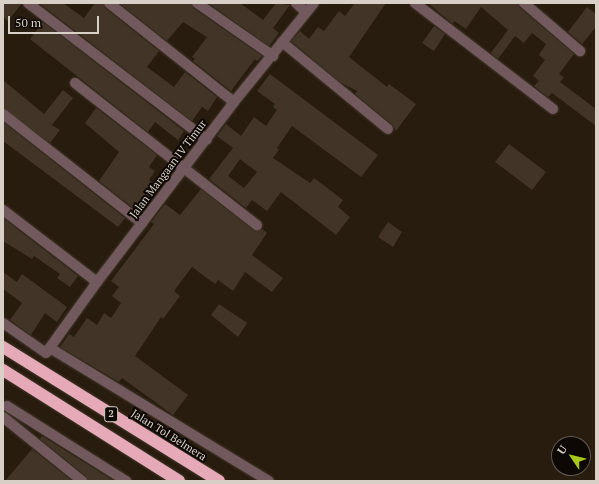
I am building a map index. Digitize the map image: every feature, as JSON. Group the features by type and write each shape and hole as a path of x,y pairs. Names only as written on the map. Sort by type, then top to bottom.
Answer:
{"highway":[{"name":"Jalan Tol Belmera","path":"3,347 219,481"},
{"name":"2","path":"3,370 178,481"}],"street":[{"path":"28,3 207,140"},
{"path":"109,3 234,102"},
{"path":"197,3 273,56"},
{"path":"296,3 306,12"},
{"name":"Jalan Mangaan IV Timur","path":"48,351 97,282 207,140 234,102 273,56 282,42 314,3"},
{"path":"415,3 553,109"},
{"path":"524,3 580,52"},
{"path":"282,42 388,129"},
{"path":"76,83 184,170 257,225"},
{"path":"3,114 142,223"},
{"path":"3,210 97,282"},
{"path":"3,323 269,481"},
{"path":"6,406 126,481"},
{"path":"3,417 82,481"}],"building":[{"path":"3,3 22,3 8,21 3,17"},
{"path":"39,3 63,3 84,18 95,3 103,3 105,8 159,51 147,67 174,87 185,72 217,97 208,111 202,107 192,121"},
{"path":"119,3 191,3 193,8 262,56 257,61 255,59 231,91 193,61 195,59 192,57 207,37 183,22 167,41"},
{"path":"208,3 240,3 263,20 276,3 290,5 273,28 279,33 269,46"},
{"path":"355,3 386,3 349,57 387,87 389,84 416,104 396,131 392,124 355,94 357,91 340,82 291,41 300,31 309,39 318,27 324,31 339,11 345,16"},
{"path":"428,3 518,3 520,8 574,54 559,74 564,77 560,82 596,109 596,126 552,93 548,97 534,86 539,81 533,76 545,60 539,55 546,44 532,33 524,43 515,36 498,59 491,53 508,30 481,7 466,29 454,21 453,24"},
{"path":"587,7 596,14 596,27 582,44 568,32"},
{"path":"43,22 184,131 178,140 155,122 148,132 30,39"},
{"path":"434,26 445,34 434,51 422,43"},
{"path":"270,74 378,155 361,177 292,126 277,148 279,150 273,158 310,183 314,178 343,200 338,207 350,217 336,235 281,192 267,211 252,200 246,208 209,179 233,148 217,136 226,124 241,136 254,117 266,126 277,110 273,107 275,104 257,91","holes":["240,159 257,172 244,188 228,176"]},
{"path":"3,80 44,114 63,90 73,98 52,125 60,130 50,143 3,108"},
{"path":"96,108 157,155 149,167 155,171 149,180 160,189 141,214 99,181 119,152 85,123"},
{"path":"3,122 125,218 118,227 3,141"},
{"path":"509,144 546,172 532,190 495,162"},
{"path":"201,189 253,230 262,229 267,233 252,255 283,278 272,292 245,272 233,291 218,280 215,284 192,267 174,291 180,296 163,319 161,317 135,356 188,395 173,415 122,378 119,382 60,347 69,334 74,337 87,318 97,325 104,313 111,318 121,303 112,296 119,287 111,281 154,224 151,222 165,204 180,215"},
{"path":"3,218 78,276 70,287 57,278 60,274 34,256 32,259 3,241"},
{"path":"388,222 402,232 393,247 378,237"},
{"path":"3,272 17,282 22,274 67,307 57,322 45,313 31,335 10,320 22,303 3,289"},
{"path":"219,304 247,323 238,337 211,315"},
{"path":"42,436 114,481 88,481 86,476 40,439"},
{"path":"32,449 72,481 5,481"}]}
